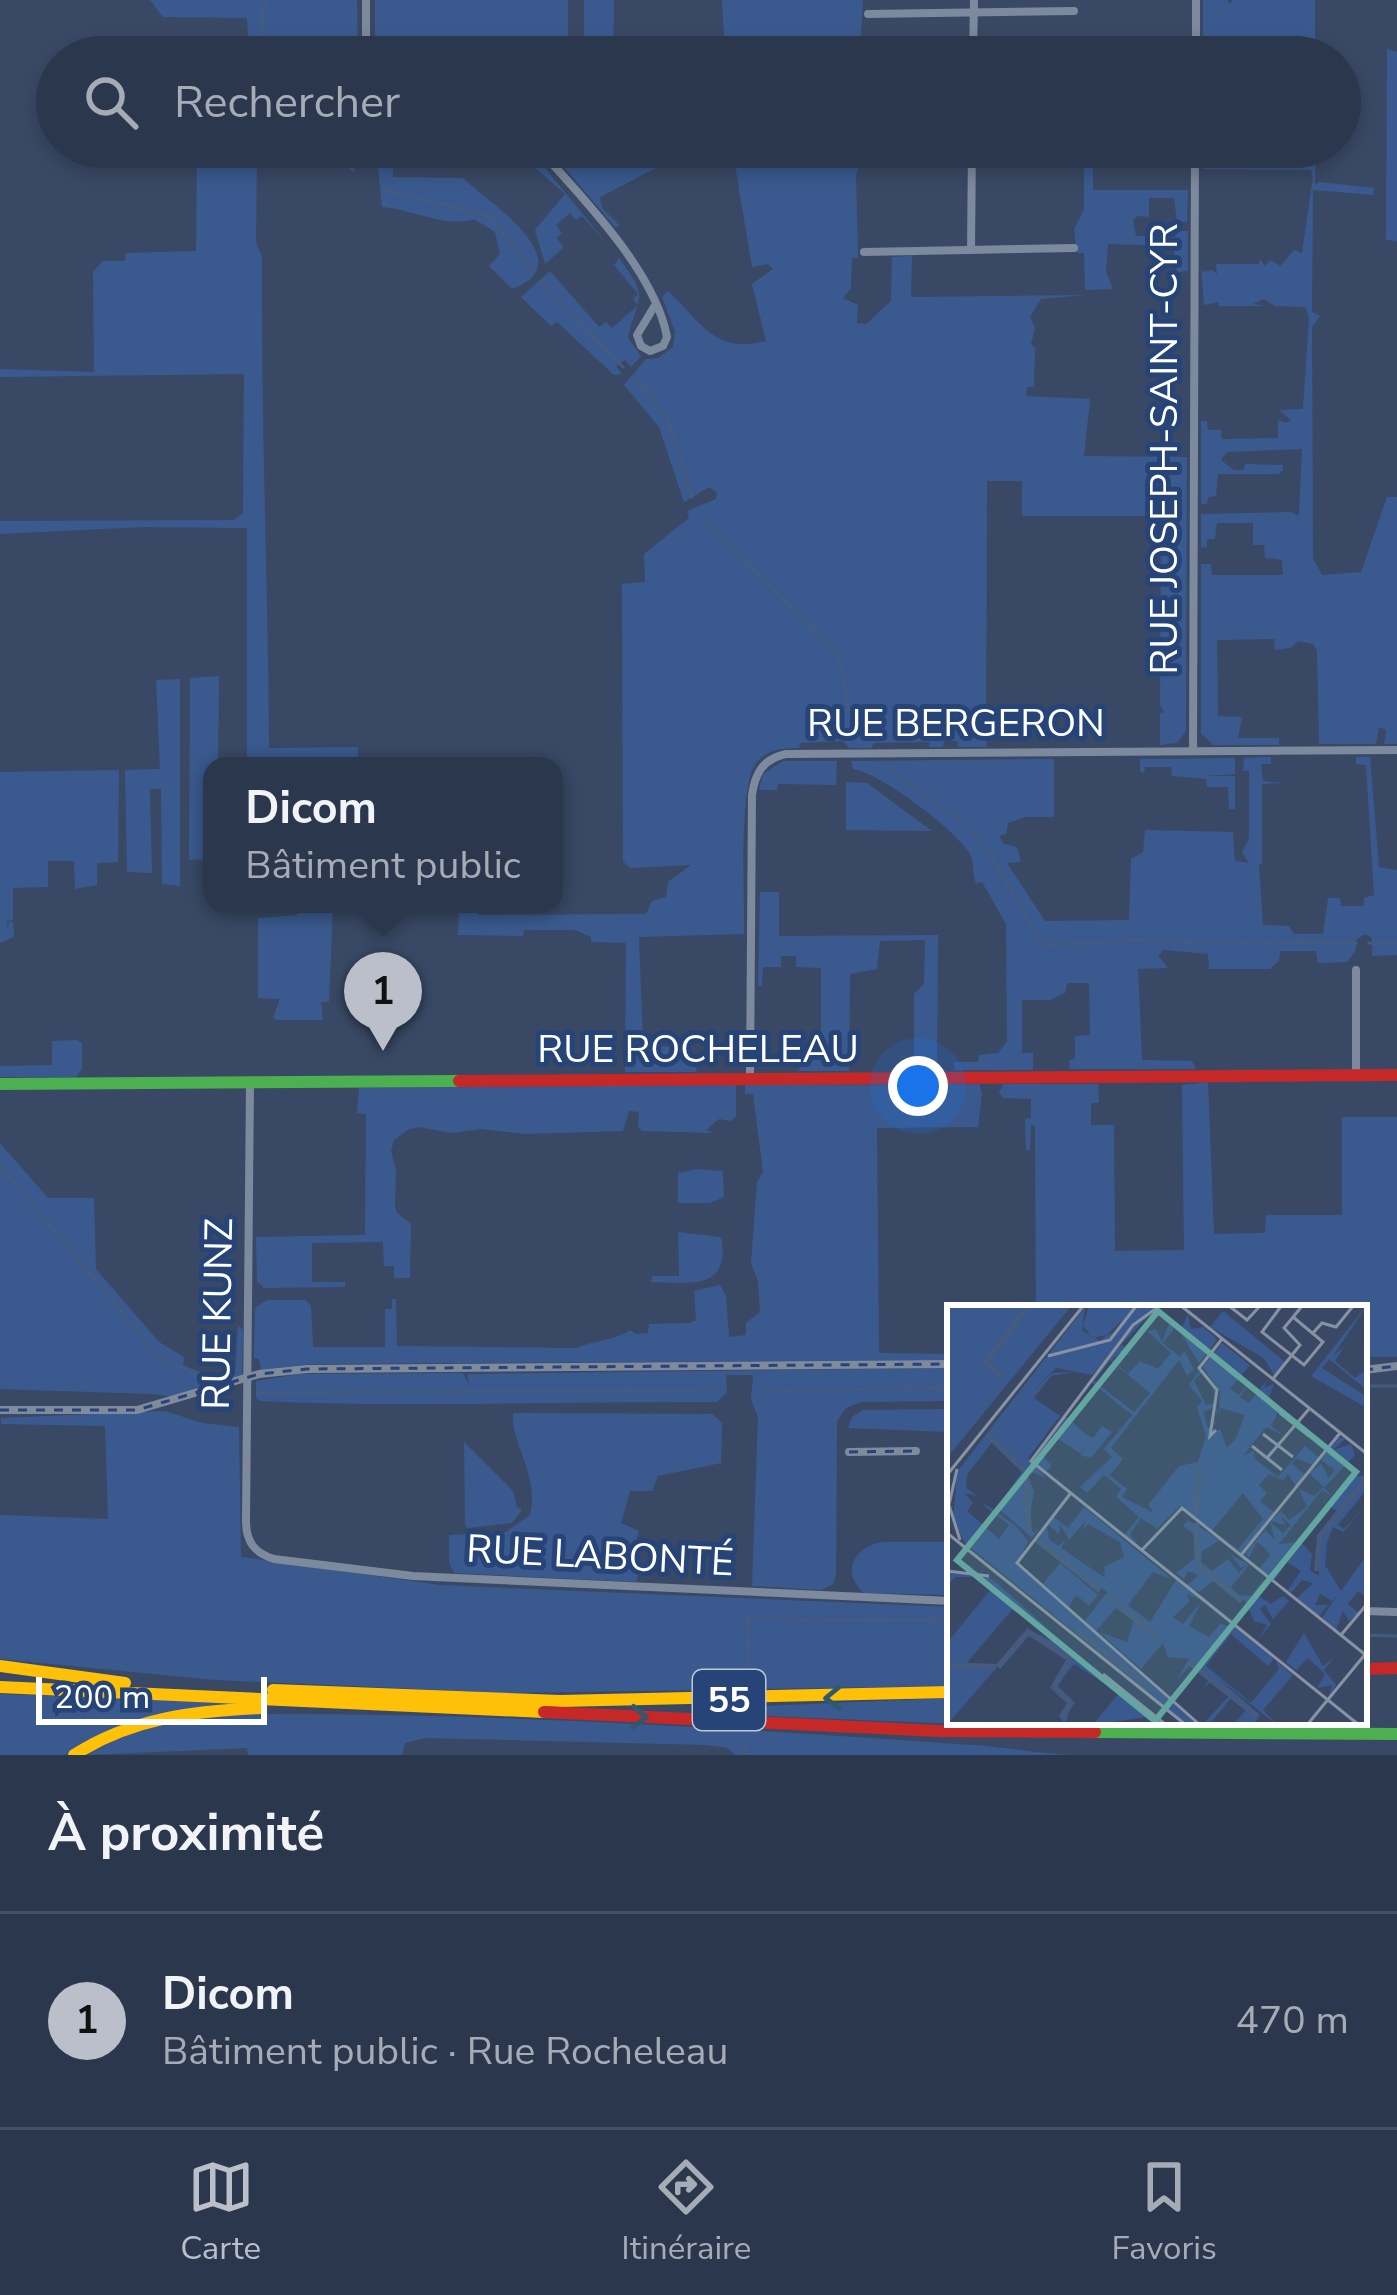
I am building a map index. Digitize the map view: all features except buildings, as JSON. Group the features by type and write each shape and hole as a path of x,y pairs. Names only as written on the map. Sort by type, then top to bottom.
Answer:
{"main road":[{"name":"RUE ROCHELEAU","path":"0,1084 1397,1075"},
{"path":"0,1666 134,1684"},
{"path":"1367,1669 1397,1668"},
{"path":"0,1683 134,1684"},
{"path":"0,1683 354,1706"},
{"name":"55","path":"134,1684 560,1701 947,1693"},
{"path":"74,1755 112,1733 167,1715 354,1706"},
{"name":"55","path":"354,1706 1022,1733 1397,1734"}],"street":[{"path":"366,0 366,36"},
{"path":"973,36 974,0"},
{"path":"1196,0 1196,36"},
{"path":"868,14 1074,10"},
{"path":"555,168 611,233 646,285 667,340 660,349 650,351 641,346 637,334 654,307"},
{"path":"971,250 972,168"},
{"name":"RUE JOSEPH-SAINT-CYR","path":"1193,752 1196,168"},
{"path":"864,252 1074,248"},
{"name":"RUE BERGERON","path":"750,1078 752,795 757,773 770,759 786,754 1397,750"},
{"path":"1356,970 1357,1076"},
{"name":"RUE KUNZ","path":"250,1082 246,1529 252,1546"},
{"name":"RUE LABONTÉ","path":"252,1546 274,1558 402,1576 947,1600"},
{"path":"1367,1611 1397,1612"}],"shaded area":[{"path":"150,0 357,0 358,36 248,36 247,18 163,17"},
{"path":"375,0 568,0 568,36 375,36"},
{"path":"584,0 614,0 613,36 584,36"},
{"path":"722,0 863,0 861,36 724,36"},
{"path":"1203,0 1230,4 1233,0 1315,0 1315,36 1203,36"},
{"path":"1387,49 1397,52 1397,241 1386,240"},
{"path":"197,168 257,168 269,748 358,747 358,757 247,757 247,528 0,534 0,521 234,520 243,513 244,374 0,377 0,369 94,372 93,272 103,261 125,261 126,253 196,251"},
{"path":"378,168 393,168 393,177 463,178 524,233 538,264 531,278 512,289 489,266 500,254 495,232 474,219 453,222 382,207"},
{"path":"535,168 545,168 609,246 582,216 576,220 570,213 556,225 562,233 556,238 564,247 545,264 535,230 565,194"},
{"path":"565,168 656,168 600,197 602,208 619,225 616,228"},
{"path":"736,168 859,168 858,258 852,258 851,288 843,298 858,305 857,323 866,324 891,301 892,257 912,256 911,297 1085,295 1041,299 1030,317 1035,328 1031,344 1035,348 1034,387 1027,387 1026,396 1090,399 1084,456 1187,457 1186,731 1177,743 1160,745 1160,713 1164,712 1160,705 1161,516 1022,516 1022,481 987,481 986,747 958,747 957,741 944,741 943,747 929,747 930,742 874,743 871,748 849,748 843,741 800,743 799,748 776,750 760,758 747,795 744,934 639,937 643,1046 695,1047 682,1048 682,1062 694,1062 697,1072 625,1072 626,943 591,942 591,937 575,930 524,930 523,936 458,935 459,913 646,914 652,901 666,897 668,882 691,865 630,868 623,861 622,584 645,582 644,554 689,518 687,511 716,499 717,492 709,487 684,502 659,427 624,385 646,359 658,358 673,347 675,332 662,297 668,291 721,340 766,341 752,284 773,269 768,264 752,267"},
{"path":"1084,168 1093,168 1093,190 1188,190 1187,222 1177,221 1174,198 1149,198 1149,217 1133,220 1136,236 1176,237 1178,231 1188,231 1188,271 1177,272 1173,246 1108,244 1106,272 1113,289 1085,290 1084,253 1077,253 1074,229 1084,210"},
{"path":"1315,168 1315,185 1374,188 1373,195 1313,190 1312,312 1320,316 1312,327 1313,559 1322,575 1361,572 1387,497 1397,497 1397,744 1384,744 1386,730 1379,727 1376,744 1319,744 1317,650 1313,644 1298,641 1290,648 1275,650 1274,639 1217,640 1218,716 1242,717 1238,738 1279,738 1279,745 1214,745 1201,734 1201,564 1211,564 1212,575 1283,575 1282,560 1265,558 1264,545 1253,545 1253,523 1217,523 1215,539 1207,539 1207,547 1201,548 1201,514 1291,512 1299,516 1302,449 1227,452 1221,460 1234,470 1244,470 1245,464 1283,465 1283,470 1279,474 1218,474 1216,496 1201,504 1201,421 1207,421 1208,430 1221,430 1222,439 1278,438 1278,420 1291,420 1279,410 1303,409 1309,317 1305,307 1275,306 1263,299 1253,304 1267,306 1204,305 1201,266 1203,272 1213,270 1217,275 1216,264 1259,264 1260,259 1265,266 1270,260 1280,266 1294,250 1302,253 1313,177 1311,170 1202,169"},
{"path":"619,258 635,282 639,296 638,305 633,299 638,294 614,265"},
{"path":"550,271 599,327 606,322 612,328 638,305 628,338 641,356 631,367 625,360 616,366 622,374 614,375 557,322 551,326 521,297"},
{"path":"219,676 218,757 203,757 203,859 189,860 190,678"},
{"path":"180,679 180,886 162,884 161,789 150,789 152,873 127,872 125,770 160,769 156,680"},
{"path":"1271,757 1271,764 1261,764 1263,781 1285,783 1262,784 1263,925 1289,926 1294,934 1323,934 1328,898 1340,898 1341,906 1364,906 1364,898 1374,895 1366,765 1356,764 1356,757 1370,757 1379,867 1397,870 1397,955 1372,956 1372,938 1365,934 1356,940 1348,962 1318,963 1316,951 1280,951 1279,961 1270,969 1209,969 1208,954 1164,950 1158,955 1168,968 1138,969 1142,1060 1192,1061 1196,1069 1070,1069 1075,1036 1090,1035 1089,983 1067,983 1065,993 1050,1000 1022,1000 1022,1053 1033,1053 1033,1070 955,1070 954,1062 978,1062 979,1055 998,1053 1007,1042 1006,924 982,882 976,883 970,855 959,841 897,791 853,769 851,761 1054,759 1054,817 1026,817 1008,823 1006,834 999,836 1004,844 1017,847 1021,862 1007,863 1045,921 1129,920 1131,859 1143,852 1145,830 1233,832 1235,861 1249,863 1242,853 1249,838 1249,771 1243,771 1244,758"},
{"path":"1235,758 1235,774 1203,776 1235,776 1235,809 1229,809 1228,787 1207,787 1206,779 1172,776 1171,767 1140,771 1140,759"},
{"path":"783,761 837,761 836,785 778,784 777,790 759,790 763,774"},
{"path":"119,770 118,862 97,863 97,885 75,889 74,861 48,861 48,887 13,888 13,920 7,921 8,930 13,922 14,937 0,943 0,772"},
{"path":"846,782 867,783 932,831 846,830"},
{"path":"760,892 779,892 779,936 938,935 937,1070 902,1071 904,1063 914,1061 914,994 924,984 925,940 880,941 877,969 850,974 849,1071 799,1071 807,1062 805,1051 797,1049 821,1043 821,968 796,967 796,956 781,956 781,967 763,967 762,986 758,986"},
{"path":"333,913 329,1002 321,1002 323,1020 277,1020 273,1018 280,999 258,998 258,918"},
{"path":"52,1041 82,1043 82,1069 76,1077 0,1077 0,1066 52,1065"},
{"path":"1208,1082 1214,1234 1265,1233 1266,1215 1342,1215 1342,1117 1397,1117 1397,1357 1367,1357 1367,1305 1036,1305 1035,1125 1031,1125 1030,1150 1026,1150 1025,1119 1031,1118 1031,1099 1004,1098 999,1093 1003,1084 1098,1084 1099,1103 1091,1103 1091,1125 1114,1125 1115,1251 1184,1250 1182,1085"},
{"path":"979,1084 978,1127 877,1128 879,1353 947,1354 947,1360 312,1364 261,1370 259,1359 254,1358 255,1308 267,1300 305,1300 311,1306 313,1347 385,1347 385,1309 392,1309 392,1299 396,1299 397,1346 577,1348 630,1330 648,1333 649,1324 690,1323 696,1320 694,1291 720,1285 726,1296 729,1337 746,1335 746,1323 760,1312 751,1263 757,1182 763,1172 753,1094 745,1094 745,1085"},
{"path":"736,1085 736,1116 730,1121 719,1119 706,1130 715,1133 642,1131 639,1112 629,1111 623,1131 525,1134 409,1129 394,1140 391,1151 396,1170 395,1206 411,1224 410,1278 394,1278 394,1266 384,1266 383,1242 312,1243 312,1282 345,1282 345,1287 264,1288 257,1282 256,1237 365,1235 366,1114 357,1113 359,1088"},
{"path":"0,1143 48,1198 94,1198 96,1269 159,1342 184,1357 183,1365 209,1374 235,1374 238,1325 243,1330 242,1375 177,1397 0,1389"},
{"path":"723,1171 724,1197 710,1203 678,1203 678,1173"},
{"path":"678,1232 721,1237 720,1267 704,1280 651,1282 652,1276 679,1276"},
{"path":"947,1368 947,1401 861,1402 846,1408 837,1421 836,1575 833,1584 821,1590 752,1586 758,1417 751,1399 753,1375 726,1375 727,1392 717,1402 374,1404 260,1401 256,1397 256,1381 299,1374 463,1373 470,1387 467,1374"},
{"path":"947,1409 947,1432 848,1428 852,1417 863,1410"},
{"path":"165,1411 202,1423 239,1427 241,1557 440,1585 947,1607 947,1686 507,1693 215,1680 0,1659 0,1515 108,1519 105,1426 1,1424 1,1418"},
{"path":"513,1413 712,1414 722,1423 721,1463 658,1476 652,1491 630,1491 621,1523 639,1531 632,1552 641,1568 636,1582 454,1573 449,1535 506,1532 530,1515 531,1486"},
{"path":"464,1442 513,1491 522,1510 512,1523 467,1528"},
{"path":"947,1542 947,1595 864,1593 852,1569 858,1555 872,1545"},
{"path":"0,1694 252,1703 210,1705 80,1744 65,1755 0,1755"},
{"path":"947,1698 947,1723 767,1716 766,1706"},
{"path":"252,1714 612,1723 1071,1755 735,1755 728,1748 706,1745 425,1738 405,1743 402,1755 248,1755 247,1748 87,1755 166,1724"},
{"path":"984,1725 1306,1725 1302,1727"}],"waterway":[{"path":"262,36 266,0"},
{"path":"384,190 490,216 533,271"},
{"path":"541,281 623,367"},
{"path":"636,379 666,416 692,497"},
{"path":"703,516 839,657 849,709 869,744"},
{"path":"886,763 973,834 1044,945 1356,943"},
{"path":"1369,943 1397,943"},
{"path":"0,1165 157,1355 206,1380"},
{"path":"1367,1386 1397,1386"},
{"path":"763,1390 947,1389"},
{"path":"258,1393 713,1390"},
{"path":"748,1684 747,1618 947,1621"},
{"path":"1367,1635 1397,1636"},
{"path":"745,1740 746,1755"}],"railway":[{"path":"0,1410 137,1410 259,1374 307,1369 947,1364"},
{"path":"1367,1370 1397,1366"},
{"path":"849,1452 916,1451"}],"traffic: fast":[{"path":"0,1084 459,1081"},
{"path":"1095,1732 1397,1734"}],"traffic: slow":[{"path":"0,1666 125,1683"},
{"path":"0,1687 544,1712"},
{"path":"273,1690 560,1701 947,1692"},
{"path":"74,1755 118,1732 164,1719 261,1708"}],"traffic: jam":[{"path":"459,1081 1397,1075"},
{"path":"1367,1669 1397,1668"},
{"path":"544,1712 940,1731 1095,1732"}],"place":[{"name":"Dicom","path":"383,1051"}]}
